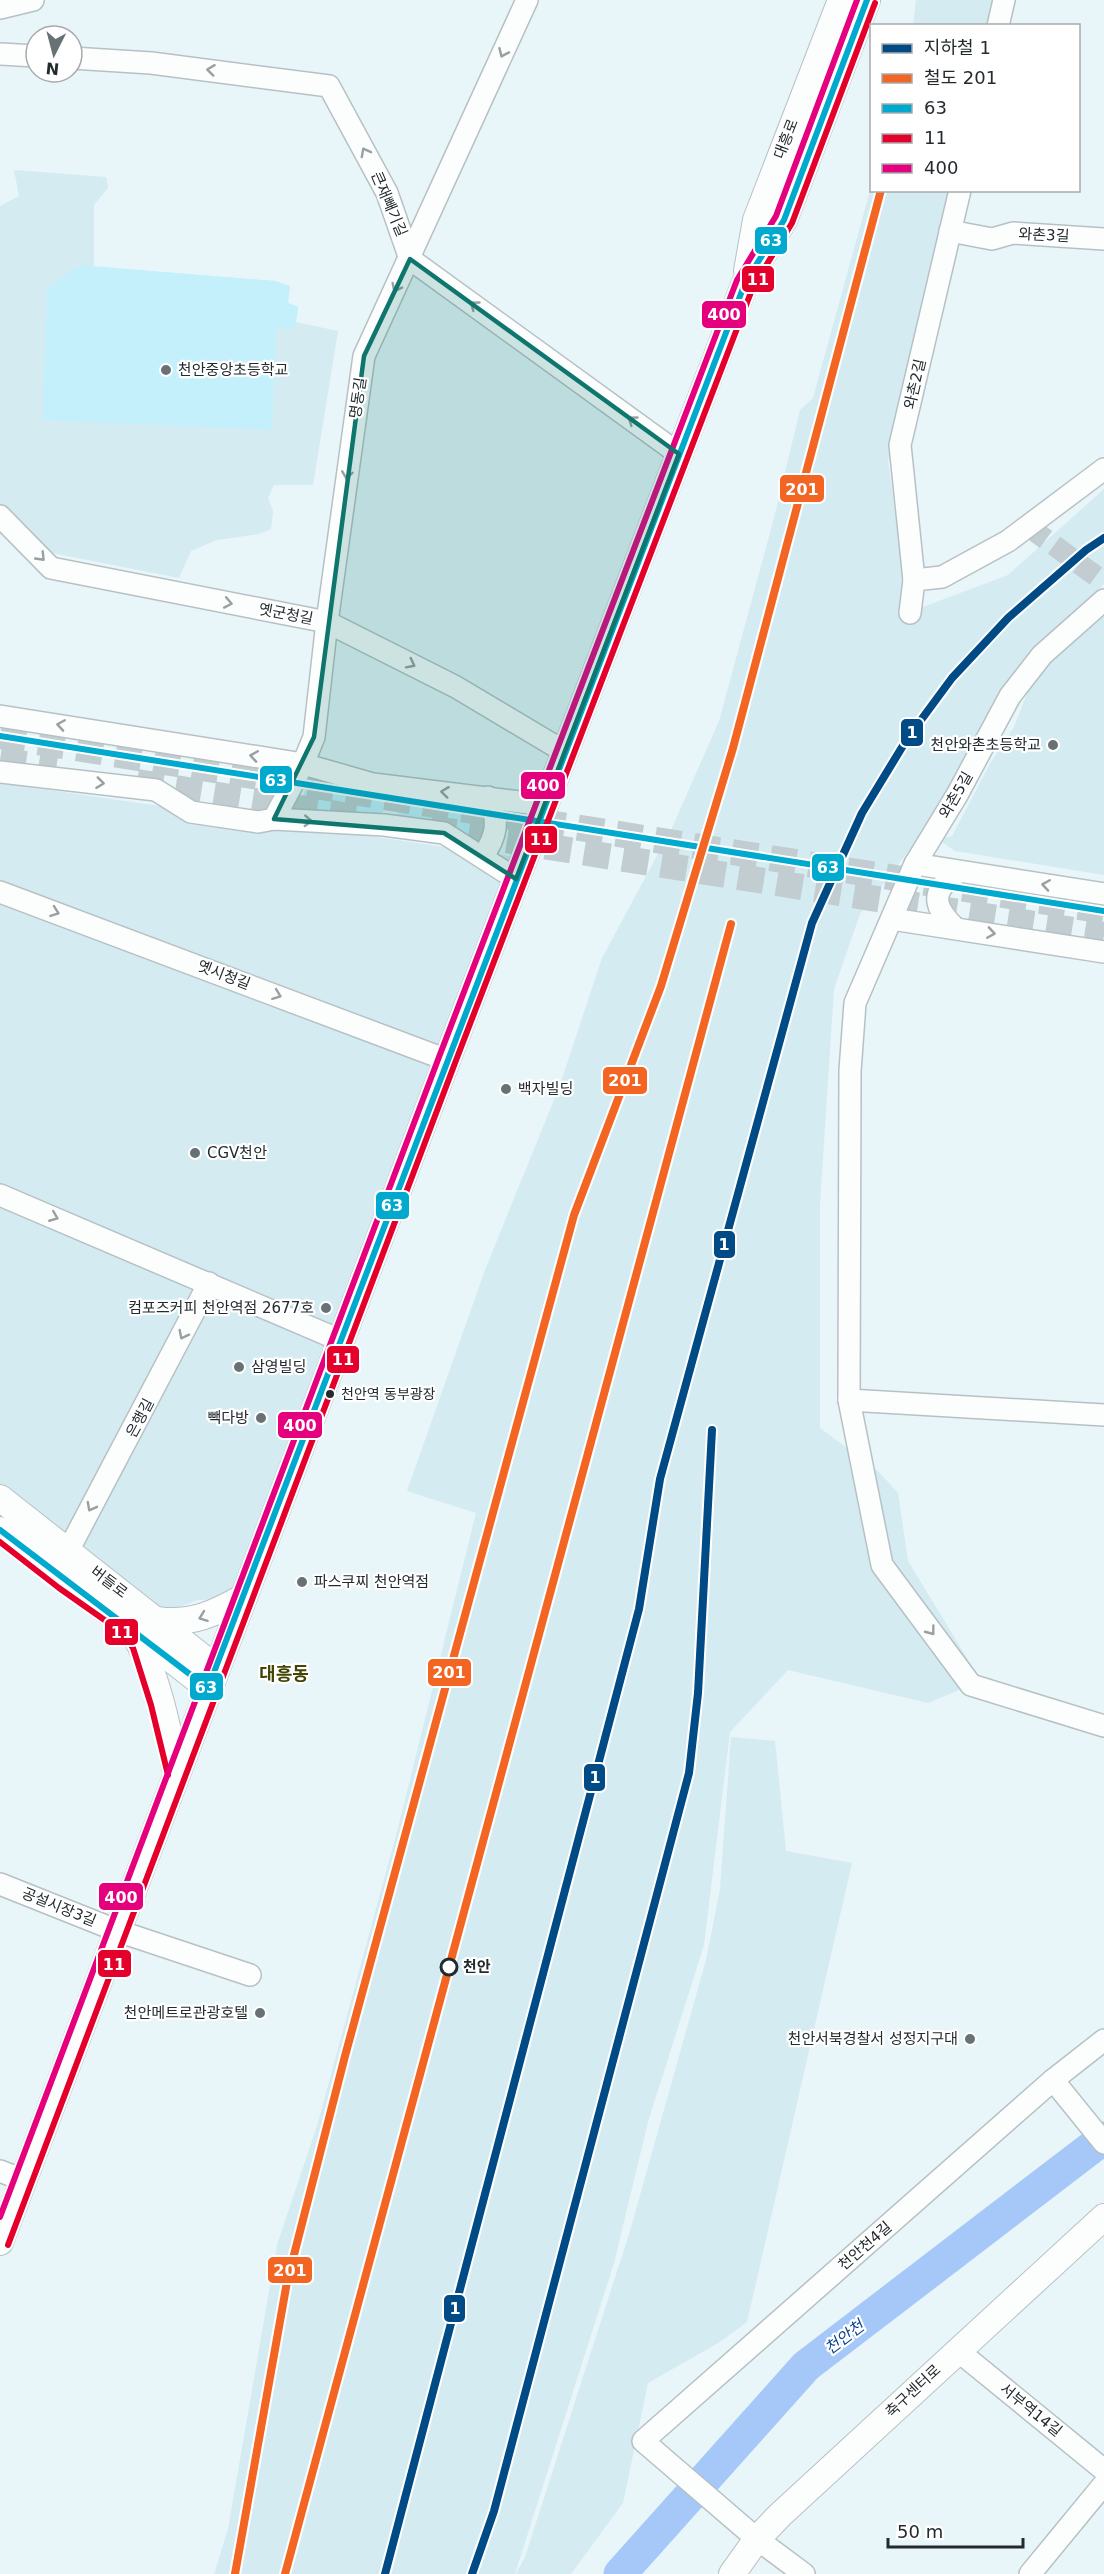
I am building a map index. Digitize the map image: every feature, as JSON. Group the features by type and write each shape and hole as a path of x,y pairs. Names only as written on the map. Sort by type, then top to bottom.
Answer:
{"street":[{"path":"0,8 33,0"},
{"name":"명동길","path":"274,819 303,764 314,737 327,622 364,356 527,0"},
{"name":"대흥로","path":"0,2242 12,2176 118,1931 544,805 745,283 784,220 867,0"},
{"path":"998,24 1004,0"},
{"path":"745,283 842,12"},
{"path":"0,54 24,55"},
{"name":"큰재빼기길","path":"84,59 172,66 329,86 387,193 410,259"},
{"name":"와촌2길","path":"910,613 914,580 900,445 960,192"},
{"name":"와촌3길","path":"950,231 992,239 1013,233 1104,239"},
{"path":"410,259 679,454"},
{"path":"914,580 942,577 1008,541 1104,469"},
{"name":"옛군청길","path":"0,516 51,568 327,622 456,687 565,752"},
{"name":"와촌5길","path":"1104,600 1042,655 1010,696 957,795 915,864 855,1003 852,1022 849,1400 882,1565 971,1685 1104,1726"},
{"path":"0,716 303,764 373,783 544,805"},
{"path":"0,772 156,790 190,812 258,822 274,819 384,825 444,833 516,879"},
{"path":"482,857 492,844 495,832 494,809 488,798"},
{"path":"915,864 1104,894"},
{"path":"954,927 940,912 938,901 941,886 959,872"},
{"name":"옛시청길","path":"0,892 447,1060"},
{"path":"891,919 1104,952"},
{"path":"0,1195 342,1341"},
{"name":"은행길","path":"68,1551 209,1283"},
{"path":"849,1400 1104,1415"},
{"name":"버들로","path":"0,1498 159,1620 212,1678"},
{"name":"버들로","path":"0,1530 64,1581 130,1627 212,1678"},
{"path":"159,1620 194,1620 220,1611 243,1597"},
{"path":"130,1627 141,1644 151,1674 169,1732 177,1773"},
{"name":"공설시장3길","path":"0,1884 118,1931 250,1975"},
{"name":"천안천4길","path":"758,2539 643,2441 1053,2080 1104,2040"},
{"path":"1053,2080 1104,2144"},
{"name":"축구센터로","path":"732,2574 758,2539 957,2350 1104,2217"},
{"name":"서부역14길","path":"957,2350 1104,2470"},
{"path":"1030,2574 1104,2484"},
{"path":"758,2539 804,2574"}],"highlighted area":[{"path":"410,259 679,454 516,879 444,833 274,819 314,737 364,356"}],"shaded area":[{"path":"916,0 994,0 988,24 913,24"},
{"name":"천안중앙초등학교","path":"14,170 106,177 108,188 94,205 94,267 275,281 290,286 288,303 298,307 296,322 338,331 313,485 274,485 268,498 273,511 271,529 259,534 217,540 191,551 179,578 52,553 0,504 0,206 19,196"},
{"path":"870,191 949,192 888,461 906,589 915,610 1008,575 1104,489 1104,584 1029,655 985,719 980,738 928,826 860,914 834,989 820,1204 820,1428 877,1470 898,1493 908,1561 981,1681 928,1703 788,1670 730,1732 704,1945 648,2122 614,2263 515,2574 214,2574 228,2529 277,2245 317,2126 398,1828 476,1513 407,1491 485,1270 560,1085 602,958 672,828 719,721 774,518 800,410 813,398"},
{"path":"80,265 275,281 290,286 288,303 298,307 295,329 276,327 272,430 43,420 47,288"},
{"name":"천안와촌초등학교","path":"1104,608 1104,875 955,851 938,839 952,836 991,762 1014,727 1028,691 1060,652"},
{"path":"311,776 376,788 375,801 384,802 382,819 296,813"},
{"path":"0,783 515,857 239,1582 225,1599 198,1600 162,1613 0,1489"},
{"path":"401,791 481,800 491,818 482,849 394,821 394,815 398,815"},
{"path":"731,1737 775,1741 786,1851 852,1863 747,2322 720,2342 648,2383 623,2503 571,2574 516,2574 525,2557 630,2231 706,1960 720,1889"}],"waterway":[{"name":"천안천","path":"620,2574 806,2366 1104,2138"}],"tunnel":[{"path":"1029,527 1104,582"},
{"path":"0,736 1104,911"},
{"path":"0,760 56,769"},
{"path":"137,782 355,817"},
{"path":"430,828 1104,935"}],"metro line":[{"name":"1","path":"385,2574 639,1609 660,1479 812,923 862,813 907,739 952,678 1008,618 1086,550 1104,538"},
{"name":"1","path":"472,2574 494,2511 689,1773 698,1693 712,1430"}],"rail line":[{"name":"201","path":"235,2574 287,2282 345,2056 574,1215 661,986 733,748 880,192"},
{"name":"201","path":"285,2574 731,924"}],"transit line":[{"name":"400","path":"0,2217 439,1057 737,280 776,216 857,0"},
{"name":"63","path":"0,1530 208,1688 745,283 784,220 867,0"},
{"name":"11","path":"8,2245 455,1063 753,287 792,223 875,3"},
{"name":"63","path":"0,736 1104,911"},
{"name":"11","path":"0,1542 59,1588 123,1633 133,1648 151,1705 168,1775"}],"place":[{"name":"천안중앙초등학교","path":"166,370"},
{"name":"천안와촌초등학교","path":"1053,745"},
{"name":"백자빌딩","path":"506,1089"},
{"name":"CGV천안","path":"195,1153"},
{"name":"컴포즈커피 천안역점 2677호","path":"326,1308"},
{"name":"삼영빌딩","path":"239,1367"},
{"name":"천안역 동부광장","path":"330,1394"},
{"name":"빽다방","path":"261,1418"},
{"name":"파스쿠찌 천안역점","path":"302,1582"},
{"name":"천안","path":"449,1967"},
{"name":"천안메트로관광호텔","path":"260,2013"},
{"name":"천안서북경찰서 성정지구대","path":"970,2039"}],"district":[{"name":"대흥동","path":"284,1674"}]}
